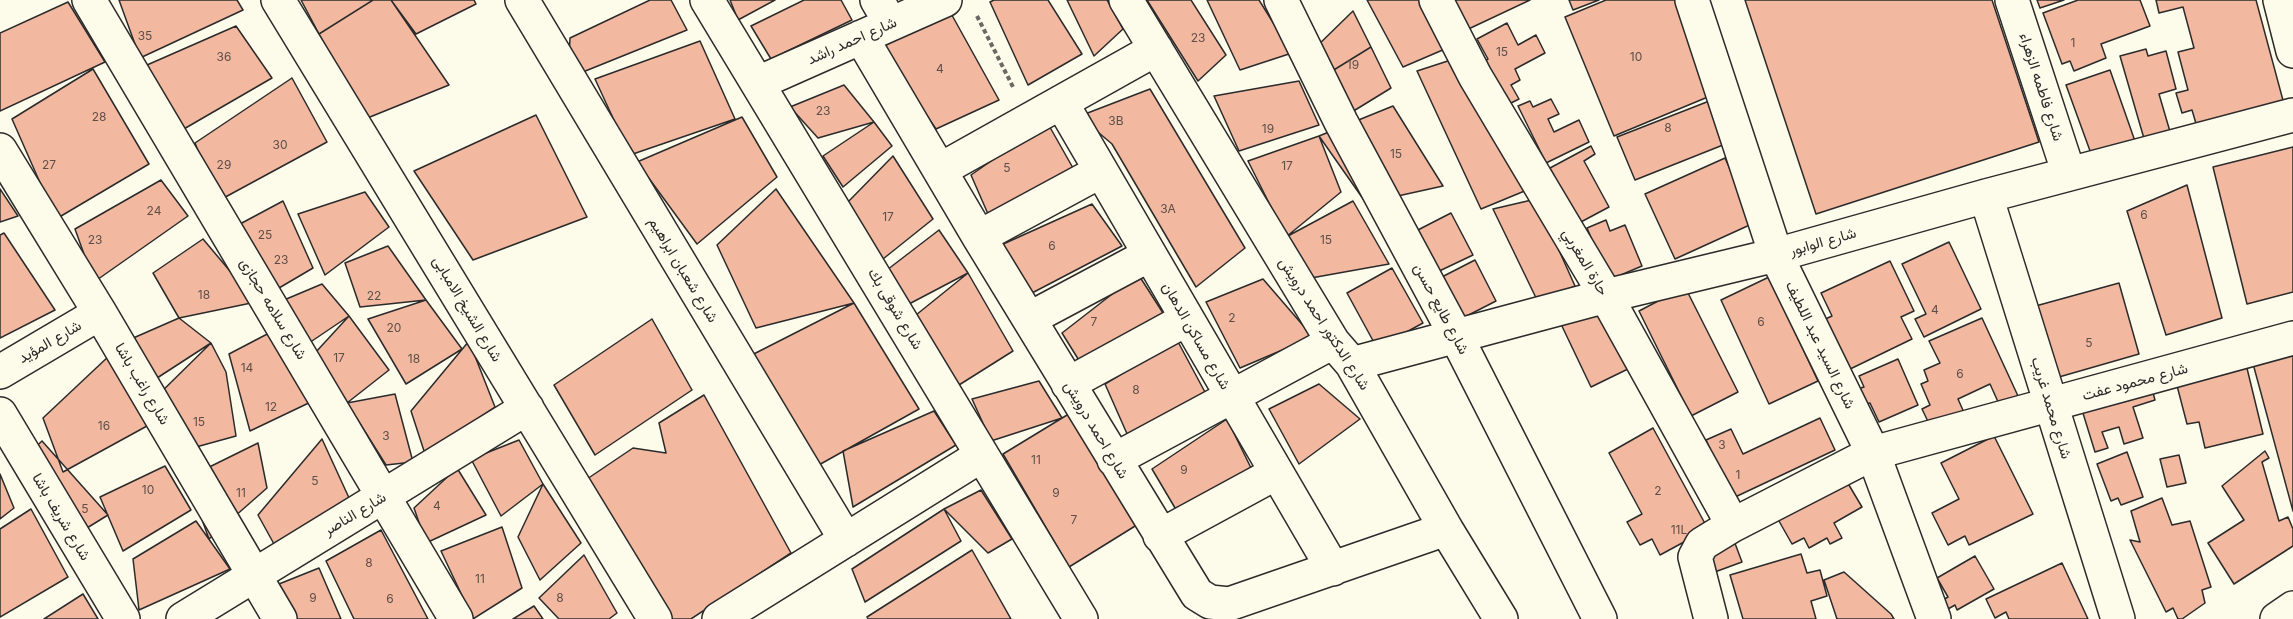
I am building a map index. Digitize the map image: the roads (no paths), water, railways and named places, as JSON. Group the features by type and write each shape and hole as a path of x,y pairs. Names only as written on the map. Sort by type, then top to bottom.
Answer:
{"street":[{"name":"شارع سلامه حجازى","path":"89,0 456,619"},
{"name":"شارع الشيخ الامبابى","path":"278,0 655,619"},
{"name":"شارع شعبان ابراهيم","path":"522,0 846,540"},
{"name":"شارع شوقى بك","path":"707,0 1081,619"},
{"name":"شارع الدكتور احمد درويش","path":"1126,0 1342,353 1501,619"},
{"name":"شارع طايع حسن","path":"1281,0 1341,122 1456,336 1600,619"},
{"name":"حارة المغربي","path":"1436,0 1475,76 1606,296 1733,525"},
{"name":"شارع السيد عبد اللطيف","path":"1692,0 1776,255 1873,453 1934,619"},
{"name":"شارع فاطمه الزهراء","path":"2012,0 2069,174"},
{"path":"2280,0 2293,51"},
{"name":"شارع احمد راشد","path":"758,83 861,37 884,12 959,5"},
{"name":"شارع احمد درويش","path":"861,37 1029,320 1197,594 1210,602 1229,604 1446,529"},
{"path":"940,170 1156,49"},
{"name":"شارع مساكن الدهان","path":"1061,102 1333,568"},
{"name":"شارع الوابور","path":"1114,460 1232,397 1342,353 1456,336 1606,296 1776,255 1986,196 2293,115"},
{"name":"شارع راغب باشا","path":"0,150 100,313 280,619"},
{"path":"979,237 1101,171"},
{"name":"شارع محمد غريب","path":"1986,196 2049,405 2118,619"},
{"path":"1029,320 1149,255"},
{"name":"شارع المؤيد","path":"0,372 100,313"},
{"path":"1068,384 1187,319"},
{"name":"شارع محمود عفت","path":"1711,619 1695,557 1701,544 1733,525 1873,453 2293,338"},
{"name":"شارع الناصر","path":"183,619 527,408"},
{"name":"شارع شريف باشا","path":"0,414 123,619"},
{"path":"719,619 982,455"},
{"path":"1160,536 1276,473"},
{"path":"2277,619 2293,608"}]}
